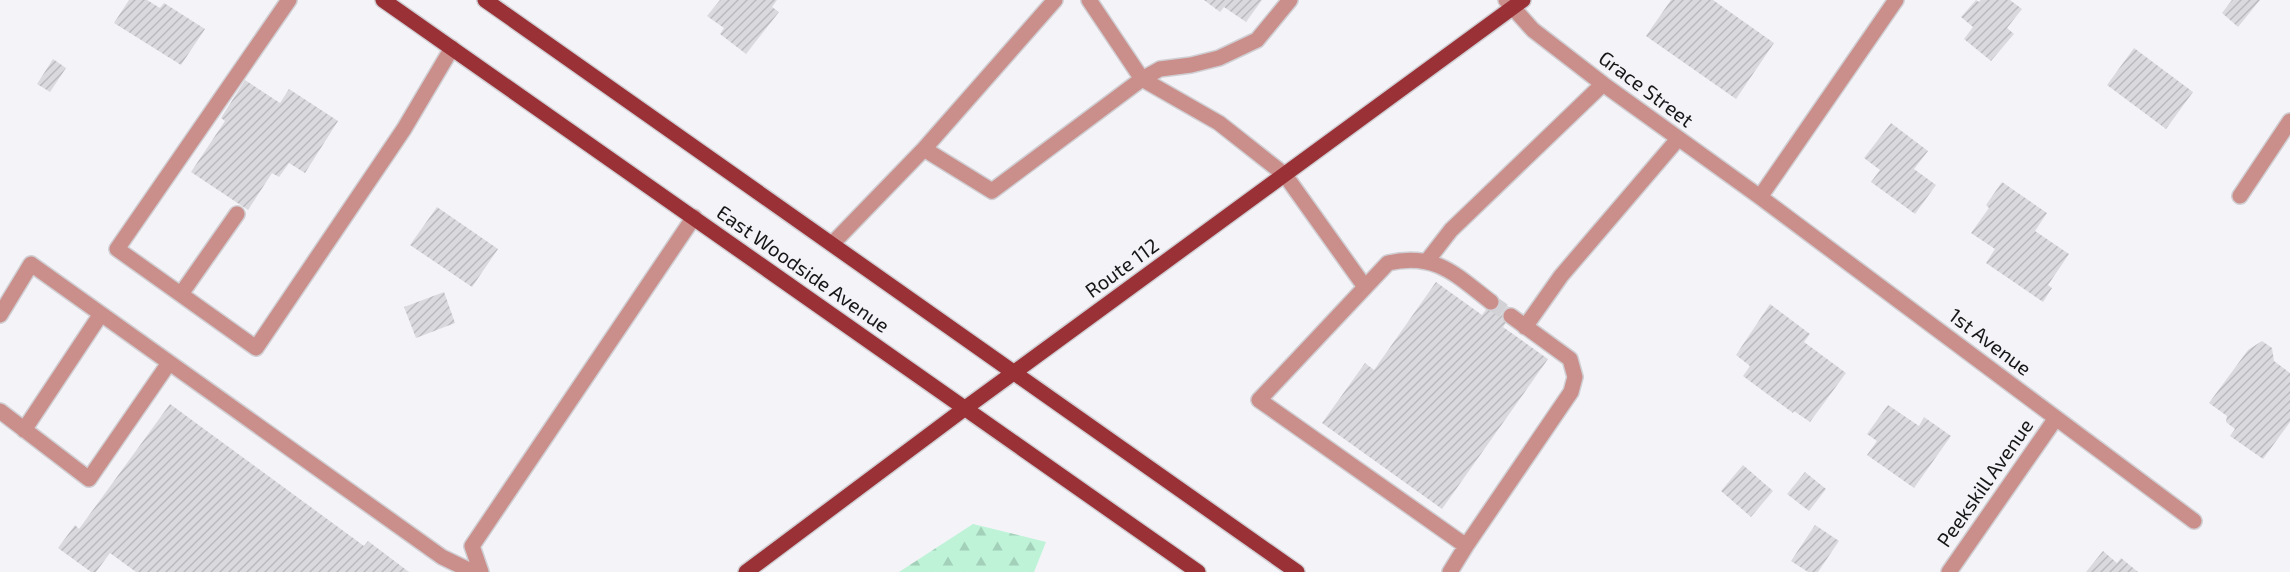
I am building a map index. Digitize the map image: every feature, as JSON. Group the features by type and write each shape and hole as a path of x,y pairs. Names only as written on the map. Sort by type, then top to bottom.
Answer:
{"main road":[{"name":"East Woodside Avenue","path":"383,0 1198,572"},
{"name":"East Woodside Avenue","path":"485,0 1297,572"},
{"name":"Route 112","path":"746,572 1014,372 1284,175 1514,2"}],"street":[{"path":"289,0 117,249 256,348 404,129 452,48"},
{"path":"832,244 924,149 1055,0"},
{"path":"1089,0 1142,79 1220,123 1284,175 1365,287"},
{"path":"924,149 992,191 1142,79 1161,69 1219,58 1257,40 1290,0"},
{"path":"1760,197 1896,0"},
{"name":"Grace Street","path":"1514,2 1533,30 1603,84 1760,197"},
{"path":"1427,261 1451,230 1603,84"},
{"path":"2240,196 2290,121"},
{"path":"1526,327 1561,276 1678,139"},
{"name":"1st Avenue","path":"1760,197 2194,521"},
{"path":"181,294 237,214"},
{"path":"481,572 472,546 694,217"},
{"path":"1466,546 1259,400 1388,263 1406,259 1443,265 1491,302"},
{"path":"0,315 31,264 442,557 473,572"},
{"path":"24,430 101,314"},
{"path":"1450,572 1571,392 1575,377 1570,359 1511,316"},
{"path":"0,411 89,479 170,363"},
{"name":"Peekskill Avenue","path":"1949,572 2056,418"}],"green space":[{"path":"973,524 1046,542 1034,572 899,572"}],"building":[{"path":"129,0 147,0 160,8 164,3 205,29 181,65 114,23"},
{"path":"720,0 777,0 772,7 779,12 746,54 720,34 724,28 707,16"},
{"path":"1204,0 1262,0 1246,22 1224,7 1220,12"},
{"path":"1671,0 1713,0 1774,43 1736,99 1646,36"},
{"path":"1976,0 1979,2 1981,0 2010,0 2022,9 2007,28 2014,34 1991,61 1964,39 1973,27 1961,17"},
{"path":"2232,0 2260,0 2238,27 2222,13"},
{"path":"2134,48 2193,92 2166,129 2107,85"},
{"path":"53,59 66,68 50,92 37,84"},
{"path":"245,80 280,103 289,89 338,121 305,173 289,163 279,177 272,173 248,210 191,172 225,121 221,118"},
{"path":"1891,123 1928,151 1914,169 1936,185 1915,214 1871,182 1880,170 1864,158"},
{"path":"2002,182 2047,213 2035,231 2069,254 2048,285 2052,288 2043,302 1986,263 1995,249 1971,233 1989,208 1986,205"},
{"path":"437,207 498,249 472,287 410,245"},
{"path":"1436,282 1482,315 1495,297 1515,311 1503,327 1548,359 1442,509 1322,423 1365,363 1374,370"},
{"path":"444,292 455,323 416,338 404,307"},
{"path":"1770,304 1810,334 1804,342 1846,373 1810,422 1794,411 1793,413 1743,376 1750,366 1736,355"},
{"path":"2262,341 2272,348 2274,361 2290,373 2290,422 2263,459 2230,436 2235,429 2226,422 2227,416 2209,403 2248,350"},
{"path":"170,404 364,546 368,541 409,572 136,572 110,553 96,572 91,572 58,548 75,525 79,529"},
{"path":"1888,405 1919,426 1924,417 1951,436 1914,488 1867,455 1877,441 1867,434"},
{"path":"1743,465 1773,491 1751,517 1721,491"},
{"path":"1805,472 1826,489 1809,511 1787,494"},
{"path":"1815,525 1839,541 1818,572 1808,572 1791,561"},
{"path":"2103,551 2117,563 2121,558 2138,572 2086,572"}],"tunnel":[{"path":"1491,302 1511,316"}]}
